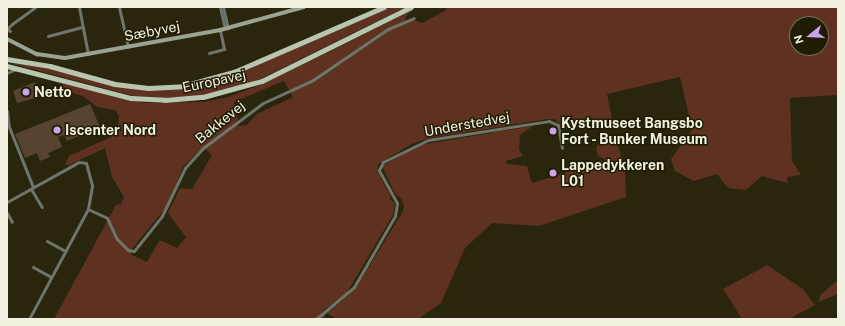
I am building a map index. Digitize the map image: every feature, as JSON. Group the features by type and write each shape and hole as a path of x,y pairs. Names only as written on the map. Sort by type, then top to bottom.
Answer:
{"main road":[{"name":"Europavej","path":"7,59 50,66 115,84 148,88 183,86 234,72 384,7"},
{"name":"Europavej","path":"7,66 26,69 131,98 165,100 203,97 262,81 411,7"}],"street":[{"path":"10,31 7,28 35,7"},
{"path":"78,7 88,55"},
{"path":"119,7 128,47"},
{"path":"221,7 226,28"},
{"name":"Sæbyvej","path":"7,39 28,50 49,57 88,55 220,30 304,7"},
{"name":"Bakkevej","path":"88,208 107,218 117,239 128,250 134,251 162,216 185,168 203,148 262,103 313,80 388,29 414,18"},
{"path":"48,36 82,27"},
{"path":"209,53 224,49 220,30"},
{"path":"7,73 26,69"},
{"path":"7,111 9,127 32,188 42,207"},
{"name":"Understedvej","path":"316,319 354,287 395,216 397,203 379,170 383,162 428,140 549,121 558,125 562,148"},
{"path":"7,202 82,162 86,163 92,186 88,208 29,319"},
{"path":"7,213 12,222"},
{"path":"46,241 65,251"},
{"path":"33,267 51,277"}],"shaded area":[{"path":"391,7 406,7 258,80 205,95 166,98 134,96 9,63 53,68 121,87 184,88 240,72"},
{"path":"446,7 838,7 838,95 790,98 792,161 801,175 787,177 788,183 762,176 746,190 728,188 717,174 694,181 675,171 671,159 692,129 680,77 607,94 612,119 565,129 554,119 548,119 429,138 412,144 378,164 377,171 391,197 389,199 395,203 393,215 346,294 321,312 332,309 355,289 402,213 404,206 401,198 395,194 382,166 420,145 533,126 520,135 519,149 523,156 506,161 507,164 527,166 532,183 606,160 598,156 596,148 601,141 616,138 625,170 626,197 539,226 492,223 465,248 441,303 418,319 337,319 326,313 324,319 54,319 116,205 121,204 124,197 112,177 105,148 69,165 65,164 69,156 111,137 118,128 119,116 115,110 97,107 83,96 61,90 60,86 63,84 146,103 204,102 228,97 263,84 415,9 406,16 405,21 413,20 422,23 446,10","holes":["284,81 293,97 257,114 247,125 239,126 234,102","203,147 212,155 192,189 180,188 168,213 186,237 177,248 160,240 147,262 132,255 131,250 168,205 183,167"]},
{"path":"767,265 803,289 815,305 789,319 742,319 723,289"},
{"path":"838,280 838,294 819,302 820,295"}],"building":[{"name":"Netto","path":"35,82 39,97 17,103 13,91"},
{"name":"Iscenter Nord","path":"90,104 100,127 67,141 64,135 58,137 62,147 48,153 50,157 40,161 37,153 25,158 15,134"}],"place":[{"name":"Netto","path":"26,92"},
{"name":"Iscenter Nord","path":"57,130"},
{"name":"Kystmuseet Bangsbo Fort - Bunker Museum","path":"553,131"},
{"name":"Lappedykkeren L01","path":"553,173"}]}
